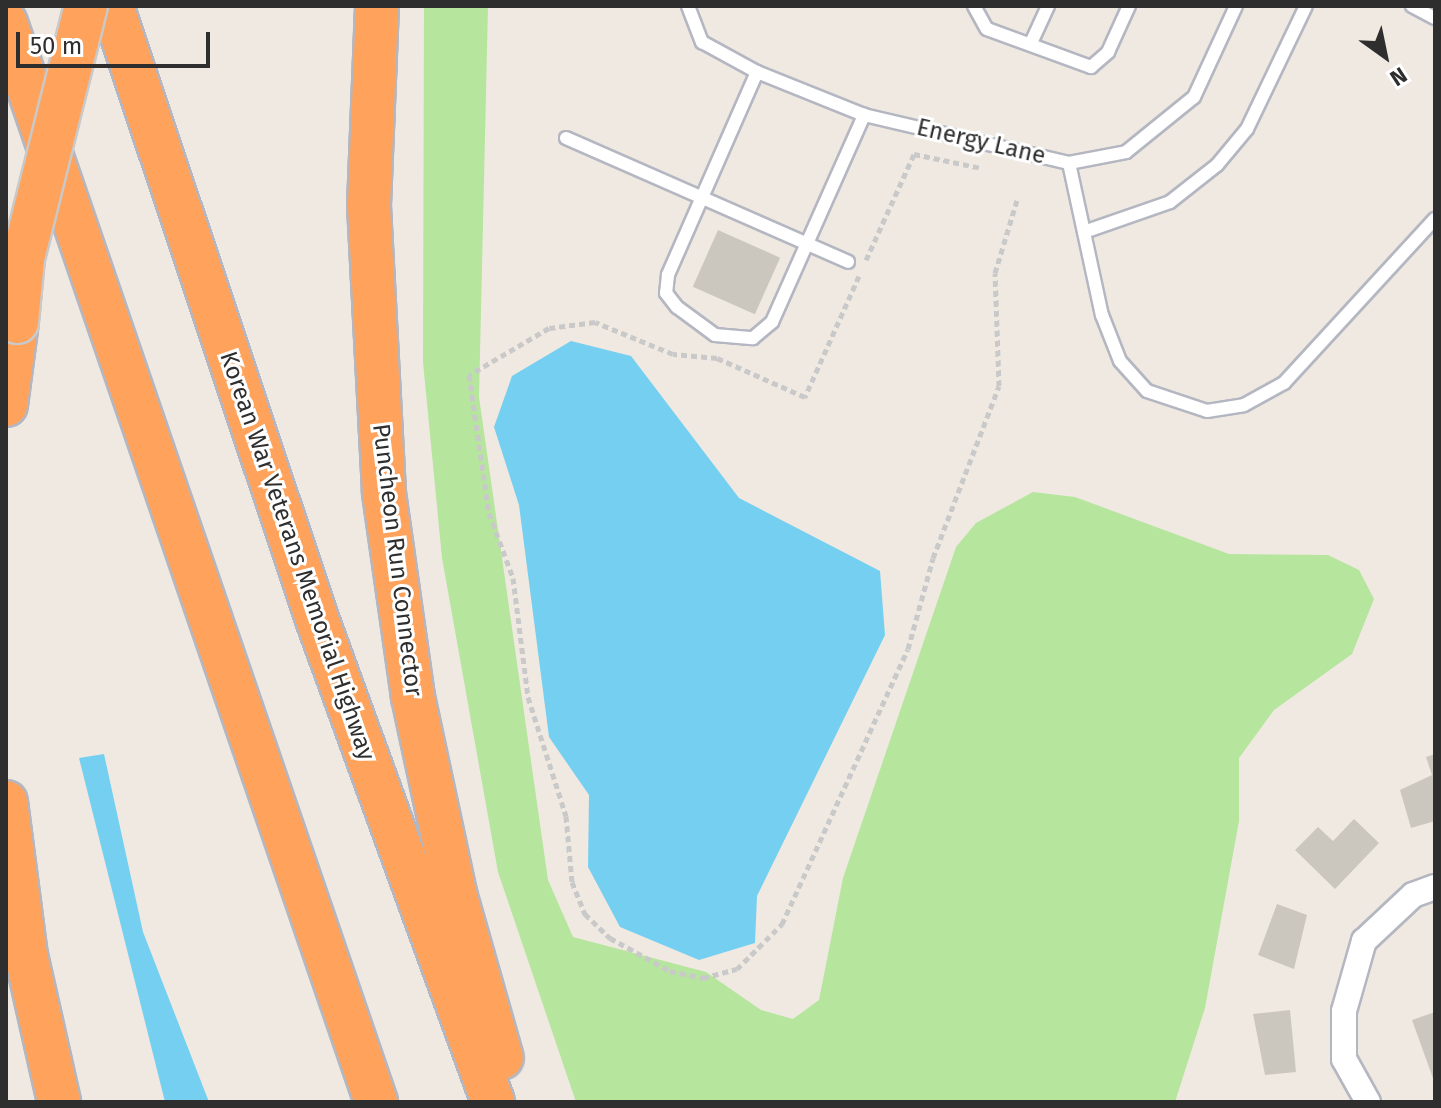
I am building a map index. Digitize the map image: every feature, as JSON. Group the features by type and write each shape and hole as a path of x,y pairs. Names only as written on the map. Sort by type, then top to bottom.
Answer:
{"highway":[{"path":"6,405 23,258 86,6"},
{"name":"Korean War Veterans Memorial Highway","path":"112,6 322,634 493,1102"},
{"name":"Puncheon Run Connector","path":"377,6 372,321 396,592 456,897 514,1102"},
{"path":"6,23 376,1102"},
{"path":"6,50 29,96"},
{"path":"6,802 26,955 59,1102"}],"street":[{"path":"1368,1102 1344,1059 1344,1011 1364,941 1413,895 1435,887"}],"lane":[{"name":"Energy Lane","path":"688,6 702,42 757,72 864,115 1069,163 1126,152 1194,97 1236,6"},
{"path":"974,6 987,29 1091,67 1108,52 1129,6"},
{"path":"1031,43 1048,6"},
{"path":"1084,232 1170,202 1217,165 1247,129 1306,6"},
{"path":"1412,6 1435,18"},
{"path":"757,72 702,198 666,293 689,321 715,335 753,338 772,322 864,115"},
{"path":"566,138 848,262"},
{"path":"1069,163 1084,232 1120,361 1147,391 1207,411 1244,405 1284,383 1435,219"}],"path":[{"path":"500,353 469,375 489,513 513,578 528,697 566,816 568,860 585,914 610,938 670,971 703,978 737,969 782,924 908,649 933,558 999,386 995,273 1006,218 1017,200"}],"green space":[{"path":"424,6 488,6 479,397 548,880 573,937 706,972 761,1010 793,1019 819,1000 843,878 956,547 976,523 1033,492 1075,497 1229,554 1328,555 1359,570 1374,599 1352,654 1274,710 1239,758 1239,821 1205,1008 1175,1102 576,1102 498,872 442,558 423,362"}],"water":[{"path":"571,341 631,356 739,498 880,571 885,635 757,896 755,943 699,960 620,927 588,867 589,795 549,737 519,505 494,427 512,376"},
{"path":"104,754 143,932 209,1102 165,1102 79,758"}],"building":[{"path":"718,230 780,258 755,314 693,287"},
{"path":"1435,754 1435,821 1411,828 1400,790 1432,775 1426,757"},
{"path":"1354,819 1379,843 1335,889 1295,850 1318,827 1333,841"},
{"path":"1277,904 1307,915 1294,969 1258,955"},
{"path":"1290,1010 1296,1072 1265,1075 1253,1014"},
{"path":"1435,1012 1435,1084 1412,1020"}]}
